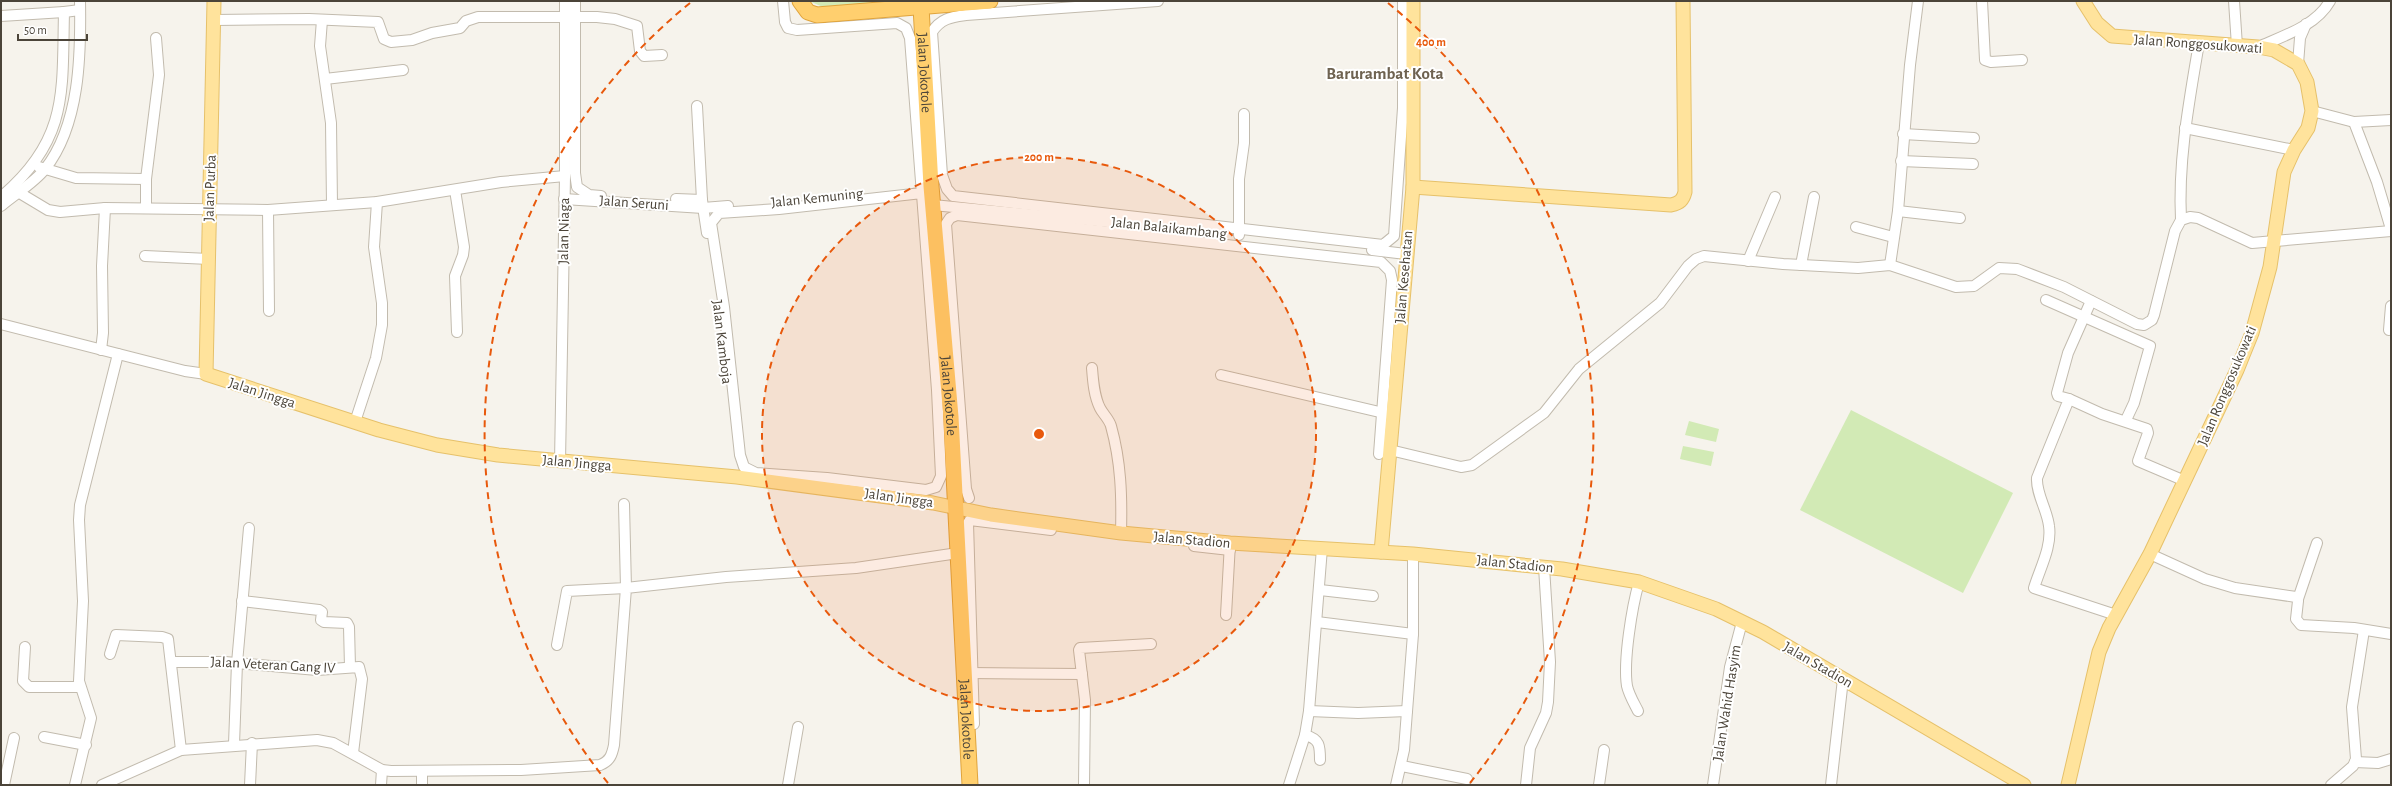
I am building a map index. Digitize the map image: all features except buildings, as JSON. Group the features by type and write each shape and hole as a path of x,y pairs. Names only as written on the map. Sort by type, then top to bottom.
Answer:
{"highway":[{"path":"800,1 808,12 817,14 990,1"},
{"name":"Jalan Jokotole","path":"921,7 925,189 933,205 951,417 958,553 969,673 970,785"}],"main road":[{"name":"Jalan Purba","path":"206,374 214,1"},
{"name":"Jalan Kesehatan","path":"1380,552 1387,458 1388,414 1413,187 1413,1"},
{"path":"1413,187 1671,205 1678,204 1683,199 1685,192 1683,1"},
{"name":"Jalan Ronggosukowati","path":"2068,785 2089,703 2093,672 2099,652 2116,615 2150,554 2250,339 2270,267 2284,172 2294,150 2308,128 2312,111 2307,82 2298,64 2286,55 2258,47 2112,36 2097,23 2083,1"},
{"name":"Jalan Jingga","path":"206,374 355,422 436,444 470,451 560,462 737,477 933,503 956,512"},
{"name":"Jalan Stadion","path":"956,512 991,515 1230,547 1322,548 1413,554 1544,567 1639,582 1670,591 1742,622 2024,785"}],"street":[{"name":"Jalan Niaga","path":"560,462 564,199 570,18 565,1"},
{"path":"575,1 570,18 577,187 589,195 702,204"},
{"path":"783,1 785,22 788,28 797,30 898,22 906,28 910,38 925,189 940,432 941,476 936,487 926,490 827,478 756,473 744,468 740,455 724,307 711,223 713,219 719,213 779,210 925,189"},
{"path":"1158,1 966,15 951,17 936,25 932,32 942,175 947,189 953,196 1240,231 1375,246 1383,245 1394,236 1403,108 1403,1"},
{"path":"1890,266 1893,237 1898,211 1903,134 1918,1"},
{"path":"1982,1 1985,60 1991,62 2022,60"},
{"path":"2234,1 2237,46"},
{"path":"2258,47 2318,17 2330,1"},
{"path":"1,16 64,12 80,6"},
{"path":"1,206 18,192 38,167 53,132 58,118 62,79 80,6"},
{"path":"1,197 57,152 67,131 76,86 71,42 64,12"},
{"path":"214,20 322,20 378,22 384,38 391,42 412,40 432,33 460,28 466,21 478,17 615,19 633,24 638,29 641,54 644,56 662,55"},
{"path":"322,20 320,46 331,123 332,205"},
{"path":"2298,64 2299,42 2306,24"},
{"path":"146,208 146,179 159,75 156,38"},
{"path":"2046,300 2087,309 2137,324 2148,323 2154,315 2175,231 2181,220 2180,192 2185,128 2199,43"},
{"path":"325,79 403,70"},
{"name":"Jalan Kamboja","path":"697,106 702,204 727,380 737,477"},
{"path":"2312,111 2354,122 2391,120"},
{"path":"1240,231 1239,179 1244,143 1244,114"},
{"path":"2181,220 2190,217 2198,218 2252,244 2273,246 2391,230 2377,182 2354,122"},
{"path":"2185,128 2294,150"},
{"path":"1903,134 1974,138"},
{"path":"1901,161 1973,164"},
{"path":"38,167 76,178 146,179"},
{"path":"18,192 48,210 60,212 105,208 268,210 377,202 501,182 565,176"},
{"name":"Jalan Kemuning","path":"702,204 789,202 925,189"},
{"path":"455,190 464,247 464,255 455,276 457,332"},
{"path":"1748,260 1775,197"},
{"path":"1800,265 1814,197"},
{"name":"Jalan Seruni","path":"564,199 702,204"},
{"path":"355,422 376,358 382,325 382,302 374,247 377,202"},
{"name":"Jalan Balaikambang","path":"933,205 1240,231 1406,254"},
{"path":"101,350 103,333 102,266 105,208"},
{"path":"268,210 269,311"},
{"path":"1898,211 1960,218"},
{"path":"969,498 966,489 946,224 950,218 957,216 1381,262 1390,272 1392,280 1388,414 1221,375"},
{"path":"1856,227 1893,237"},
{"path":"1387,458 1461,467 1472,465 1544,413 1579,369 1660,303 1688,266 1696,259 1711,255 1800,265 1858,268 1890,266 1956,287 1974,286 1999,268 2017,269 2037,275 2087,309 2150,346 2134,403 2126,420"},
{"path":"145,256 209,259"},
{"path":"2388,330 2391,306"},
{"path":"2087,309 2068,353 2057,393 2058,396 2069,399 2102,414 2126,420 2148,431 2139,455 2140,463 2185,481"},
{"path":"1,324 101,350 206,374"},
{"path":"75,785 86,745 91,713 80,687 83,601 79,520 80,505 118,354"},
{"path":"1092,368 1094,389 1099,407 1110,424 1117,453 1122,489 1121,533"},
{"path":"2069,399 2037,478 2036,485 2049,527 2046,555 2034,588 2116,615"},
{"path":"102,785 181,750 252,743 325,740 353,753 382,770 422,771 550,768 600,765 607,762 612,755 626,588 624,504"},
{"path":"976,785 969,673 970,520 1230,547 1226,615"},
{"path":"234,744 237,663 249,528"},
{"path":"2317,543 2298,599 2296,619 2301,625 2364,630 2391,634"},
{"path":"1289,785 1305,735 1309,711 1320,590 1322,548"},
{"path":"557,644 566,591 626,588 726,577 856,568 958,553"},
{"path":"1396,785 1402,766 1413,634 1413,554"},
{"path":"2150,554 2205,578 2234,588 2298,599"},
{"path":"1526,785 1530,748 1546,713 1548,702 1550,662 1544,567"},
{"path":"1638,711 1629,693 1626,678 1633,605 1639,582"},
{"path":"1320,590 1373,596"},
{"path":"242,601 319,610 324,622 347,623 349,627 350,667"},
{"path":"1317,622 1413,634"},
{"name":"Jalan Wahid Hasyim","path":"1713,785 1730,667 1742,622"},
{"path":"2355,762 2352,707 2364,630"},
{"path":"110,654 116,635 162,637 168,639 181,750"},
{"path":"1084,785 1086,719 1082,674 1078,653 1080,648 1151,644"},
{"path":"25,647 23,681 25,684 29,686 80,687"},
{"name":"Jalan Veteran Gang IV","path":"171,662 237,663 317,670 350,667 359,668 362,679 353,753"},
{"path":"969,673 1082,674"},
{"path":"1831,785 1843,679"},
{"path":"1309,711 1351,713 1407,711"},
{"path":"788,785 798,727"},
{"path":"1305,735 1317,740 1320,745 1320,760"},
{"path":"44,737 86,745"},
{"path":"4,785 14,738"},
{"path":"250,785 252,743"},
{"path":"1599,785 1604,750"},
{"path":"2331,785 2355,762 2378,763 2391,759"},
{"path":"1402,766 1467,779"},
{"path":"381,785 382,770"},
{"path":"422,771 422,785"}],"green space":[{"path":"809,1 960,1 823,7"},
{"path":"1851,410 2013,493 1963,593 1800,510"},
{"path":"1689,421 1719,429 1716,442 1685,435"},
{"path":"1683,446 1714,452 1711,466 1680,459"}],"district":[{"name":"Barurambat Kota","path":"1385,73"}]}
